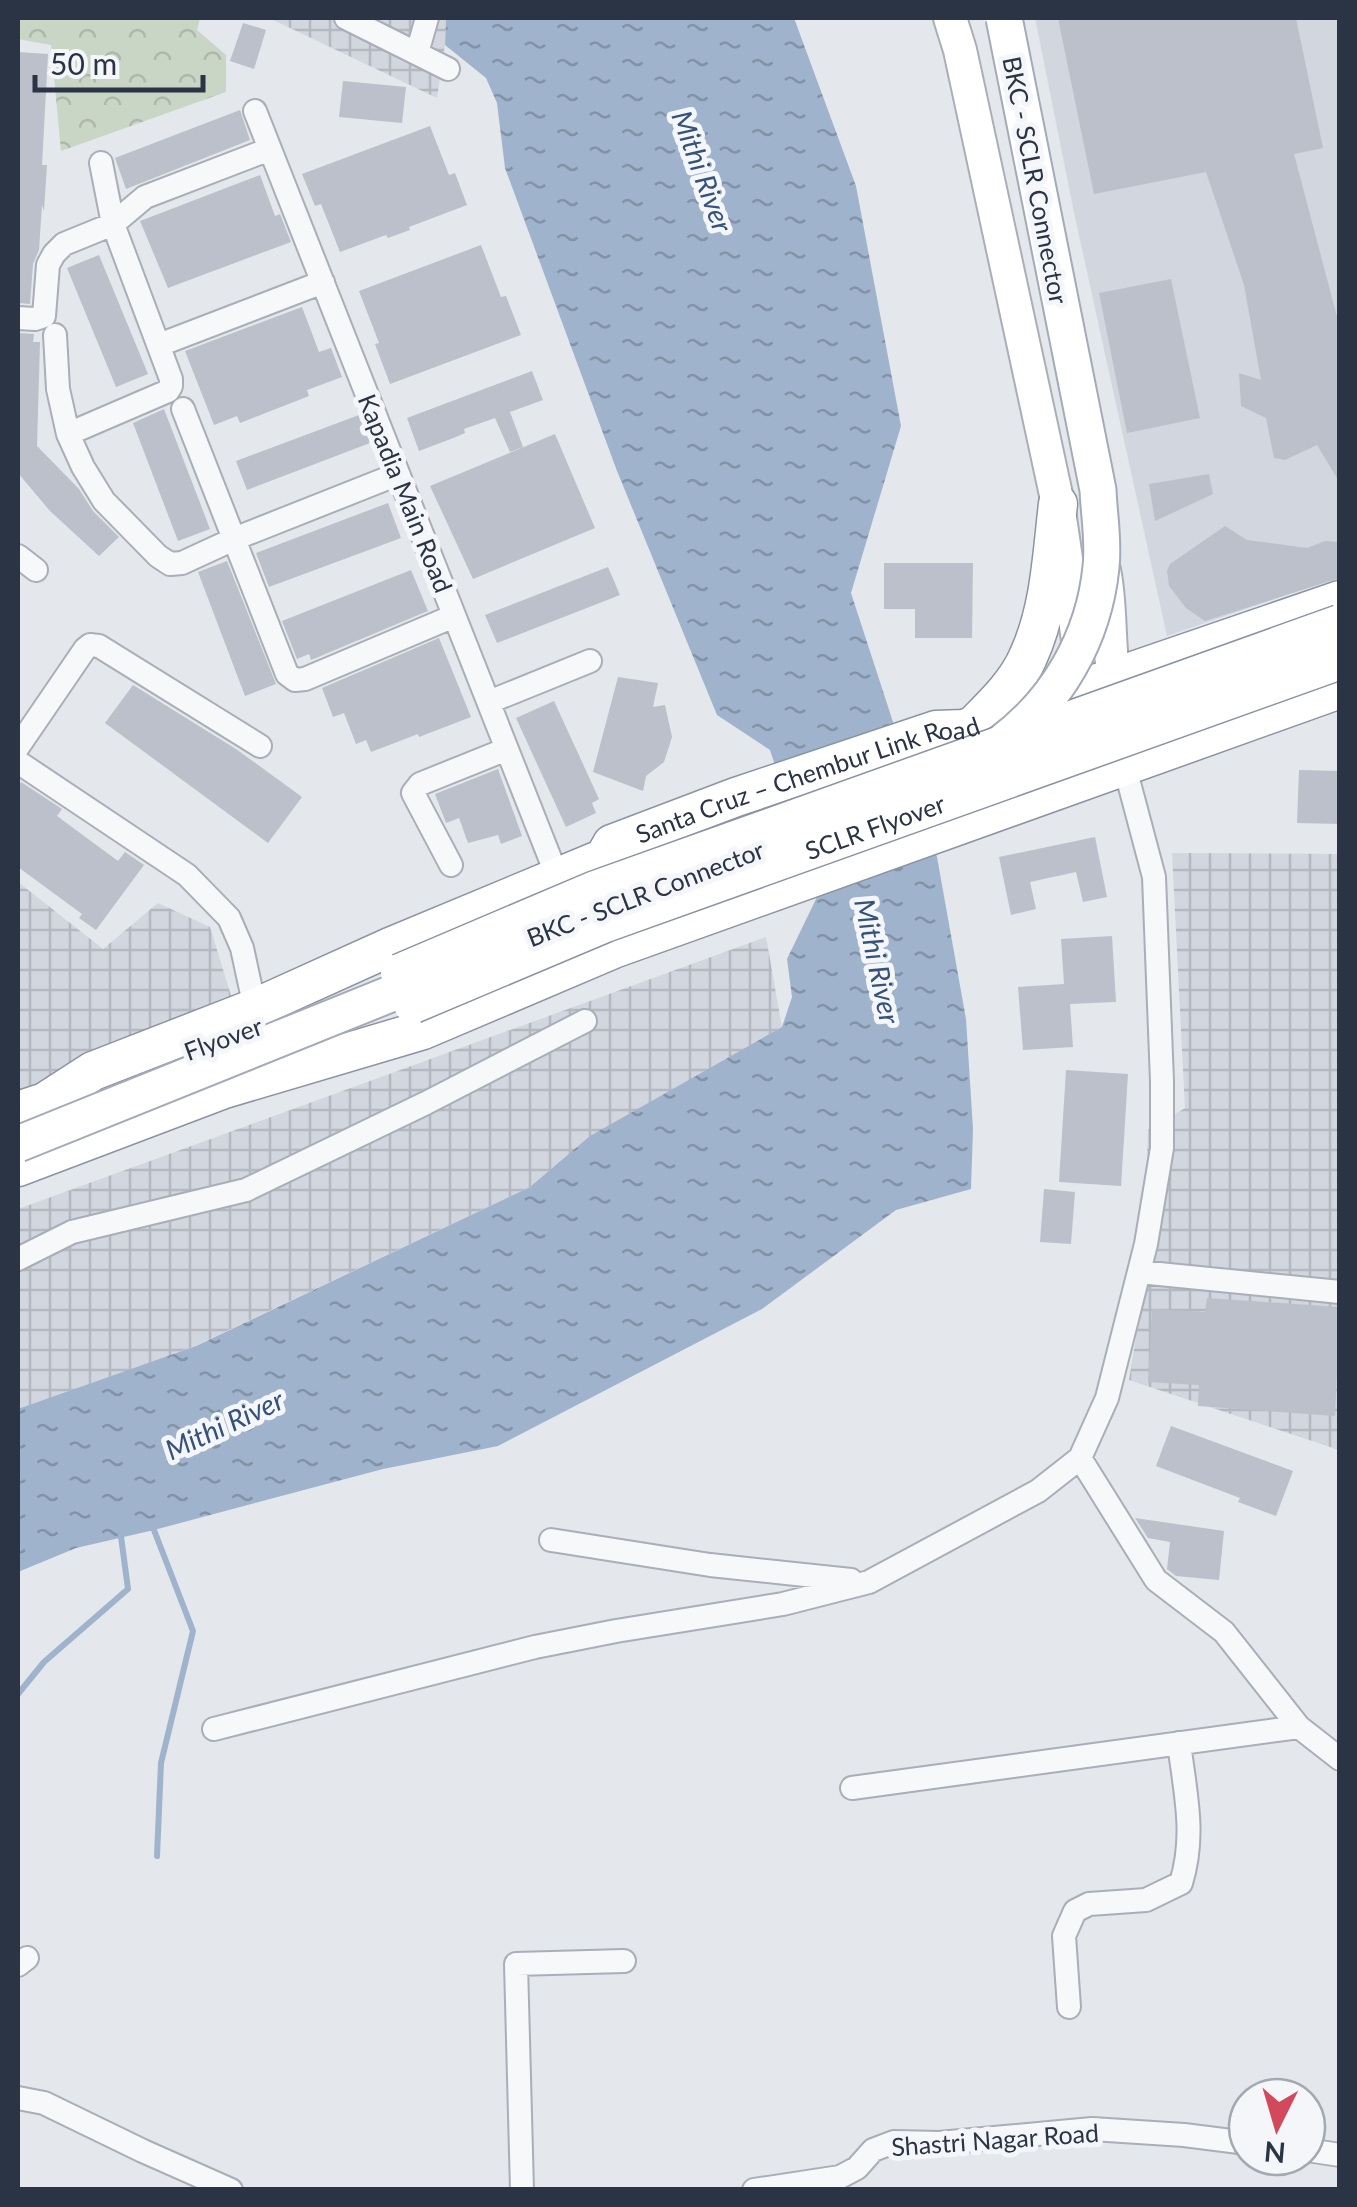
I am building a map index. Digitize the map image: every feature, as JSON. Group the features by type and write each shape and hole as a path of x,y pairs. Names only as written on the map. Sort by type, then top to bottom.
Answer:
{"highway":[{"path":"954,732 999,700 1027,660 1043,612 1058,504"},
{"name":"Santa Cruz – Chembur Link Road","path":"31,1107 93,1071 255,1008 604,858 612,844 746,803 1340,600"},
{"path":"406,988 593,892 1340,624"},
{"name":"SCLR Flyover","path":"406,988 606,922 1340,660"},
{"path":"18,1167 224,1089 423,1030 638,940 949,829 1126,772 1340,690"},
{"path":"604,858 638,940"},
{"name":"Flyover","path":"224,1089 406,988"},
{"name":"Flyover","path":"31,1107 406,988"}],"main road":[{"path":"950,18 1109,594 1098,682"},
{"path":"986,18 1038,335 1058,504 1098,682 1126,772"},
{"name":"BKC - SCLR Connector","path":"18,1144 599,907 926,790 1008,738 1056,690 1078,651 1096,600 1102,564 1098,490 1004,18"}],"street":[{"path":"346,18 448,69"},
{"path":"417,54 427,18"},
{"name":"Kapadia Main Road","path":"255,111 558,876"},
{"path":"18,318 44,316 48,265 64,244 112,224 144,197 270,149"},
{"path":"68,434 172,386 112,224 102,163"},
{"path":"159,345 323,282"},
{"path":"55,335 58,389 68,434 83,467 104,501 170,564 182,564 398,474"},
{"path":"182,409 287,674 295,680 305,679 454,616"},
{"path":"18,747 90,645 99,646 260,746"},
{"path":"488,702 590,661"},
{"path":"451,865 412,793 420,784 507,748"},
{"path":"18,762 187,875 229,918 242,948 255,1008"},
{"path":"214,1729 535,1647 783,1604 869,1582 1038,1491 1080,1458 1107,1398 1139,1272 1162,1148 1154,877 1126,772"},
{"path":"18,1259 72,1232 246,1190 585,1021"},
{"path":"1139,1272 1340,1292"},
{"path":"1080,1458 1156,1580 1224,1632 1299,1727 1340,1760"},
{"path":"552,1540 710,1565 869,1582"},
{"path":"852,1788 1299,1727"},
{"path":"1069,2007 1064,1936 1075,1911 1089,1904 1146,1900 1180,1883 1190,1830 1178,1743"},
{"path":"522,2190 516,1964 624,1961"},
{"path":"18,2098 44,2103 231,2190"},
{"name":"Shastri Nagar Road","path":"754,2190 840,2178 874,2150 894,2142 939,2142 1092,2128 1227,2140"}],"shaded area":[{"path":"269,18 446,18 437,98"},
{"path":"1035,18 1339,18 1339,577 1167,636"},
{"path":"1172,853 1339,854 1339,1450 1129,1380 1142,1301 1148,1130 1185,1108"},
{"path":"18,882 103,949 158,903 210,927 236,1012 18,1092"},
{"path":"766,937 782,1027 530,1187 195,1346 18,1413 18,1209"}],"green space":[{"path":"18,18 200,18 197,30 226,55 226,92 61,151 51,45 18,39"}],"water":[{"name":"Mithi River","path":"446,18 794,18 856,186 901,426 851,593 937,857 966,1019 973,1129 971,1189 896,1210 762,1309 498,1446 383,1469 76,1548 18,1572 18,1409 196,1346 530,1187 590,1136 782,1027 792,997 787,959 818,895 770,750 717,715 617,471 505,168 497,103 486,78 445,45"}],"building":[{"path":"1058,18 1296,18 1323,148 1294,154 1340,328 1340,483 1317,445 1285,460 1274,458 1266,418 1241,406 1239,373 1261,380 1244,285 1206,172 1094,194"},
{"path":"243,23 266,30 254,69 230,61"},
{"path":"18,52 48,54 42,165 47,165 44,211 42,205 30,304 18,303"},
{"path":"343,81 406,87 402,123 339,117"},
{"path":"240,110 250,140 126,189 115,158"},
{"path":"430,126 449,175 455,173 467,205 409,227 410,230 340,252 321,204 315,206 302,174"},
{"path":"260,175 275,216 280,214 291,242 168,288 140,221"},
{"path":"481,245 521,335 390,384 359,291"},
{"path":"99,255 148,374 116,387 67,268"},
{"path":"1171,279 1200,418 1127,433 1099,293"},
{"path":"302,307 319,352 331,348 342,377 307,390 309,396 240,423 237,416 214,425 185,351"},
{"path":"18,333 34,334 33,342 40,342 37,446 119,537 99,556 50,511 18,473"},
{"path":"532,371 543,400 510,412 523,447 510,452 495,418 419,451 407,418"},
{"path":"164,409 210,529 178,541 133,423"},
{"path":"359,415 370,443 247,490 236,461"},
{"path":"555,434 595,528 473,579 430,486"},
{"path":"1209,474 1213,494 1155,521 1149,484"},
{"path":"388,503 401,538 269,587 256,553"},
{"path":"1225,526 1247,540 1307,548 1325,541 1340,542 1340,578 1205,621 1186,608 1169,586 1167,571 1170,564"},
{"path":"227,561 276,684 245,696 198,572"},
{"path":"884,563 973,563 972,638 915,638 915,609 884,609"},
{"path":"608,567 620,595 497,643 485,615"},
{"path":"411,570 428,611 311,660 309,654 297,659 282,621"},
{"path":"439,638 471,717 371,752 366,740 356,744 344,713 333,717 322,688"},
{"path":"618,677 658,683 653,707 665,705 672,737 664,762 646,776 643,791 593,772"},
{"path":"133,685 236,749 302,797 268,843 105,723"},
{"path":"554,701 599,799 592,803 596,813 566,827 516,718"},
{"path":"498,769 522,836 501,844 498,835 468,843 459,818 446,823 435,794"},
{"path":"1299,770 1340,771 1340,824 1297,823"},
{"path":"21,782 62,809 57,816 118,861 125,852 144,865 96,930 79,918 82,914 18,867"},
{"path":"1095,837 1107,897 1083,902 1076,872 1030,882 1036,909 1011,915 999,857"},
{"path":"1112,936 1116,1002 1070,1004 1073,1047 1023,1050 1018,987 1064,984 1061,939"},
{"path":"1066,1070 1128,1074 1121,1186 1059,1182"},
{"path":"1044,1189 1075,1192 1071,1244 1040,1242"},
{"path":"1207,1298 1340,1307 1335,1416 1198,1406 1199,1385 1148,1382 1152,1309 1205,1312"},
{"path":"1171,1426 1293,1471 1276,1516 1156,1466"},
{"path":"1135,1518 1224,1531 1219,1580 1176,1576 1167,1569 1170,1542 1148,1538"}],"waterway":[{"path":"149,1525 193,1631 161,1763 157,1856"},
{"path":"18,1694 44,1662 128,1589 120,1529"}]}
